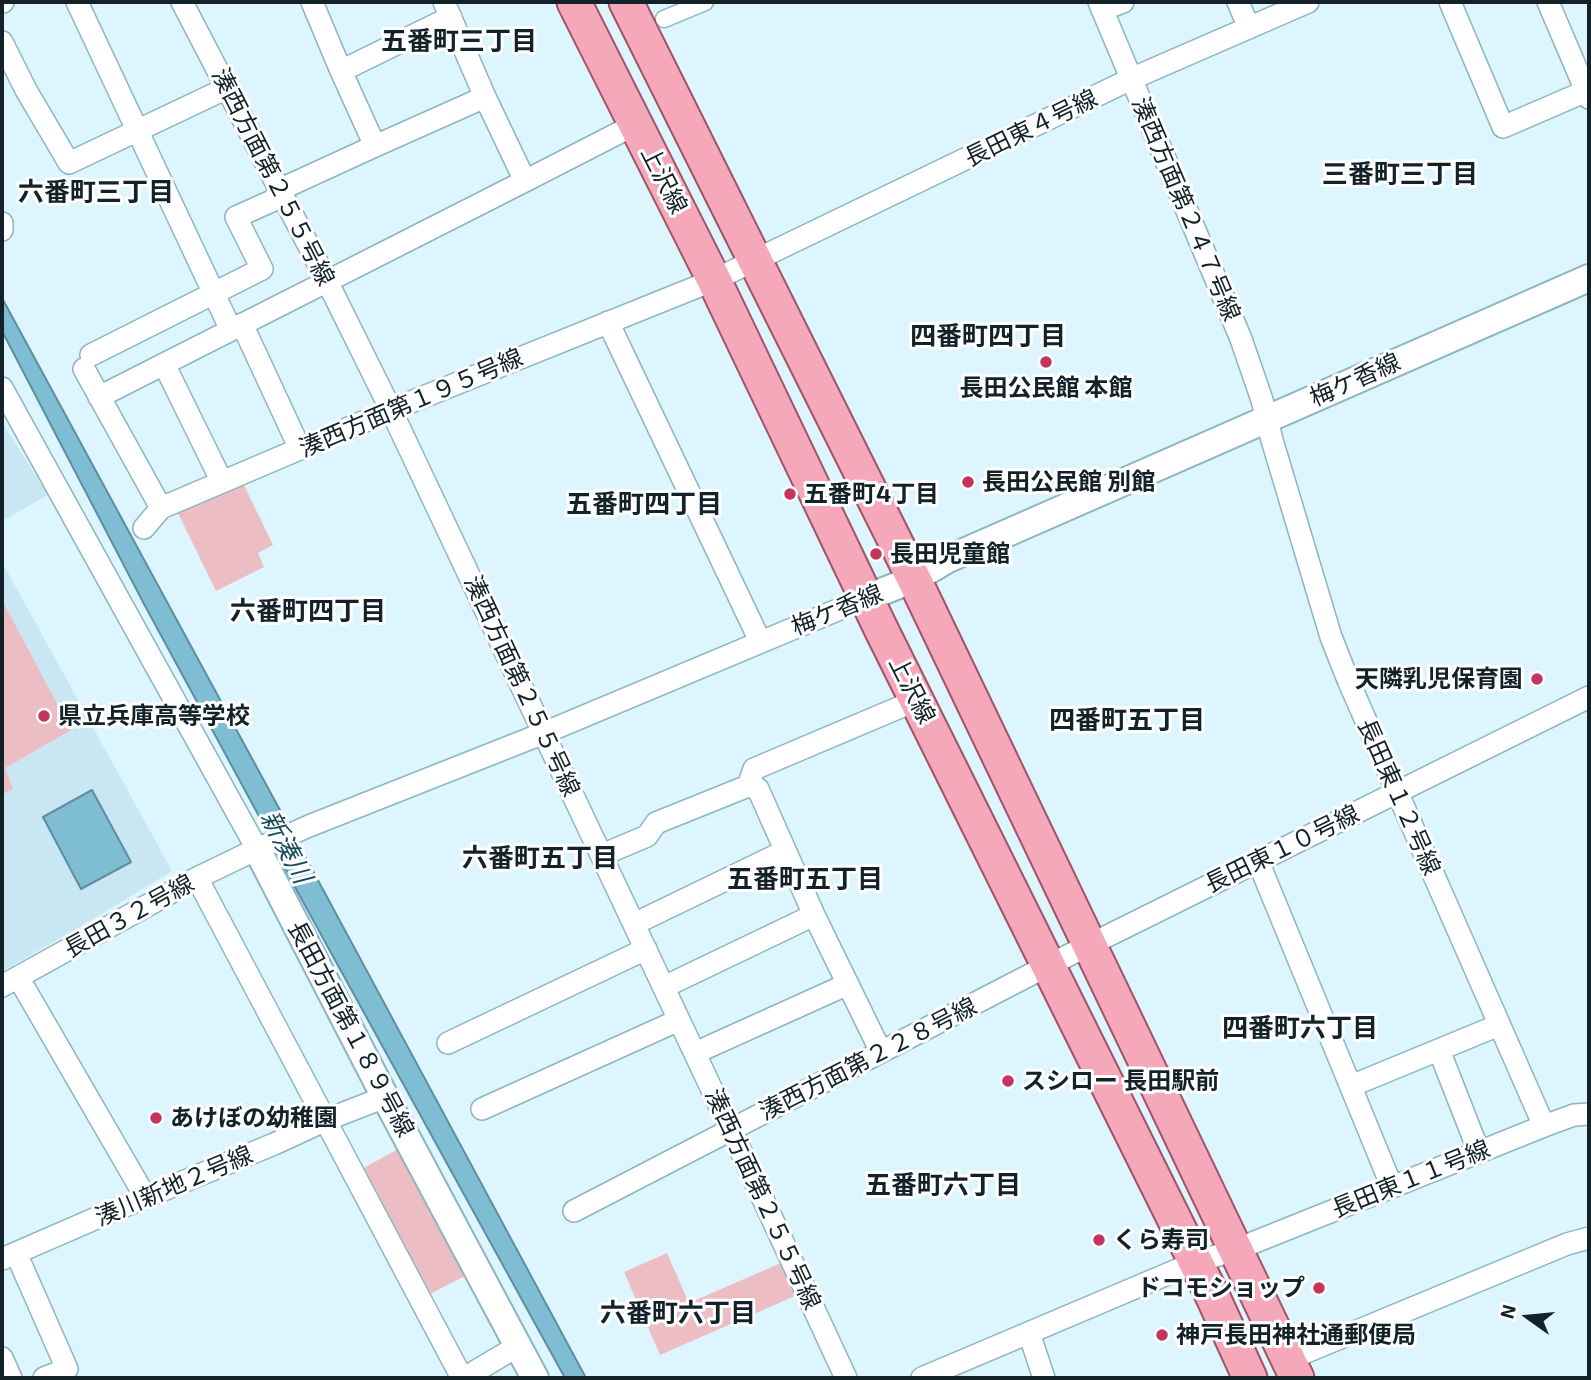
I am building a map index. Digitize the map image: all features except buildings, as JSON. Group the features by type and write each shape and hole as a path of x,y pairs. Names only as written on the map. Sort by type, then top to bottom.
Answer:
{"main road":[{"name":"上沢線","path":"574,2 636,124 700,285 866,598 1196,1262 1250,1378"},
{"name":"上沢線","path":"626,2 914,579 1292,1369"}],"street":[{"path":"77,2 214,293 237,327 300,449"},
{"name":"湊西方面第２５５号線","path":"182,2 391,410 732,1130 846,1378"},
{"path":"312,2 375,146"},
{"path":"664,19 705,2"},
{"path":"1101,6 1123,2"},
{"path":"1238,2 1249,27"},
{"name":"長田東４号線","path":"700,285 1131,79 1308,2"},
{"path":"1450,2 1503,127 1577,96 1588,95 1548,2"},
{"name":"湊西方面第２４７号線","path":"1101,6 1241,339 1266,419"},
{"path":"341,71 447,10 525,181"},
{"path":"2,42 26,90 69,163 227,88"},
{"path":"161,508 99,397 87,362 262,269 236,217 274,200 279,190 485,97"},
{"path":"99,397 636,124"},
{"path":"2,223 2,230"},
{"name":"梅ケ香線","path":"309,826 544,733 914,579 948,559 1589,278"},
{"name":"湊西方面第１９５号線","path":"144,528 161,508 391,410 700,285"},
{"path":"608,322 760,641"},
{"path":"164,364 222,482"},
{"name":"長田方面第１８９号線","path":"2,388 257,849 535,1378"},
{"name":"長田東１２号線","path":"1266,419 1331,637 1544,1126"},
{"name":"長田東１０号線","path":"1049,965 1589,697"},
{"path":"748,786 754,769 917,700"},
{"path":"602,855 647,836 656,823 748,786 758,789 814,915 881,1052"},
{"name":"長田３２号線","path":"10,982 197,878 309,826"},
{"path":"634,924 785,851"},
{"path":"1258,861 1392,1186"},
{"path":"197,878 463,1378 518,1346"},
{"path":"664,987 814,915"},
{"path":"448,1043 646,949"},
{"name":"湊西方面第２２８号線","path":"575,1210 1049,965"},
{"path":"10,982 146,1198"},
{"path":"695,1053 848,984"},
{"path":"482,1109 679,1020"},
{"path":"1351,1086 1499,1026"},
{"path":"1439,1050 1479,1152"},
{"name":"湊川新地２号線","path":"9,1256 385,1097"},
{"name":"長田東１１号線","path":"922,1378 1196,1262 1234,1250 1544,1126 1574,1115 1589,1114"},
{"path":"1292,1369 1567,1244 1589,1238"},
{"path":"9,1256 67,1369 44,1378"},
{"path":"1029,1333 1044,1378"},
{"path":"2,1358 10,1378"}],"shaded area":[{"path":"2,422 48,495 2,521"},
{"path":"241,479 273,545 258,553 264,567 216,591 177,511"},
{"name":"県立兵庫高等学校","path":"2,562 172,871 2,971"},
{"path":"2,600 71,730 5,768 13,789 2,795"},
{"path":"400,1148 465,1276 428,1295 360,1170"},
{"path":"667,1253 689,1303 781,1263 795,1296 660,1355 624,1272"}],"water":[{"name":"新湊川","path":"2,298 586,1378 565,1378 291,880 2,331"},
{"path":"92,790 131,862 81,889 43,817"}],"place":[{"name":"長田公民館 本館","path":"1046,362"},
{"name":"長田公民館 別館","path":"968,482"},
{"name":"五番町4丁目","path":"790,494"},
{"name":"長田児童館","path":"876,554"},
{"name":"天隣乳児保育園","path":"1537,679"},
{"name":"県立兵庫高等学校","path":"44,716"},
{"name":"スシロー 長田駅前","path":"1008,1081"},
{"name":"あけぼの幼稚園","path":"156,1118"},
{"name":"くら寿司","path":"1099,1240"},
{"name":"ドコモショップ","path":"1319,1288"},
{"name":"神戸長田神社通郵便局","path":"1162,1335"}],"district":[{"name":"五番町三丁目","path":"459,41"},
{"name":"三番町三丁目","path":"1400,174"},
{"name":"六番町三丁目","path":"96,192"},
{"name":"四番町四丁目","path":"988,336"},
{"name":"五番町四丁目","path":"644,504"},
{"name":"六番町四丁目","path":"308,611"},
{"name":"四番町五丁目","path":"1127,720"},
{"name":"六番町五丁目","path":"540,858"},
{"name":"五番町五丁目","path":"805,879"},
{"name":"四番町六丁目","path":"1300,1028"},
{"name":"五番町六丁目","path":"943,1185"},
{"name":"六番町六丁目","path":"678,1313"}]}
